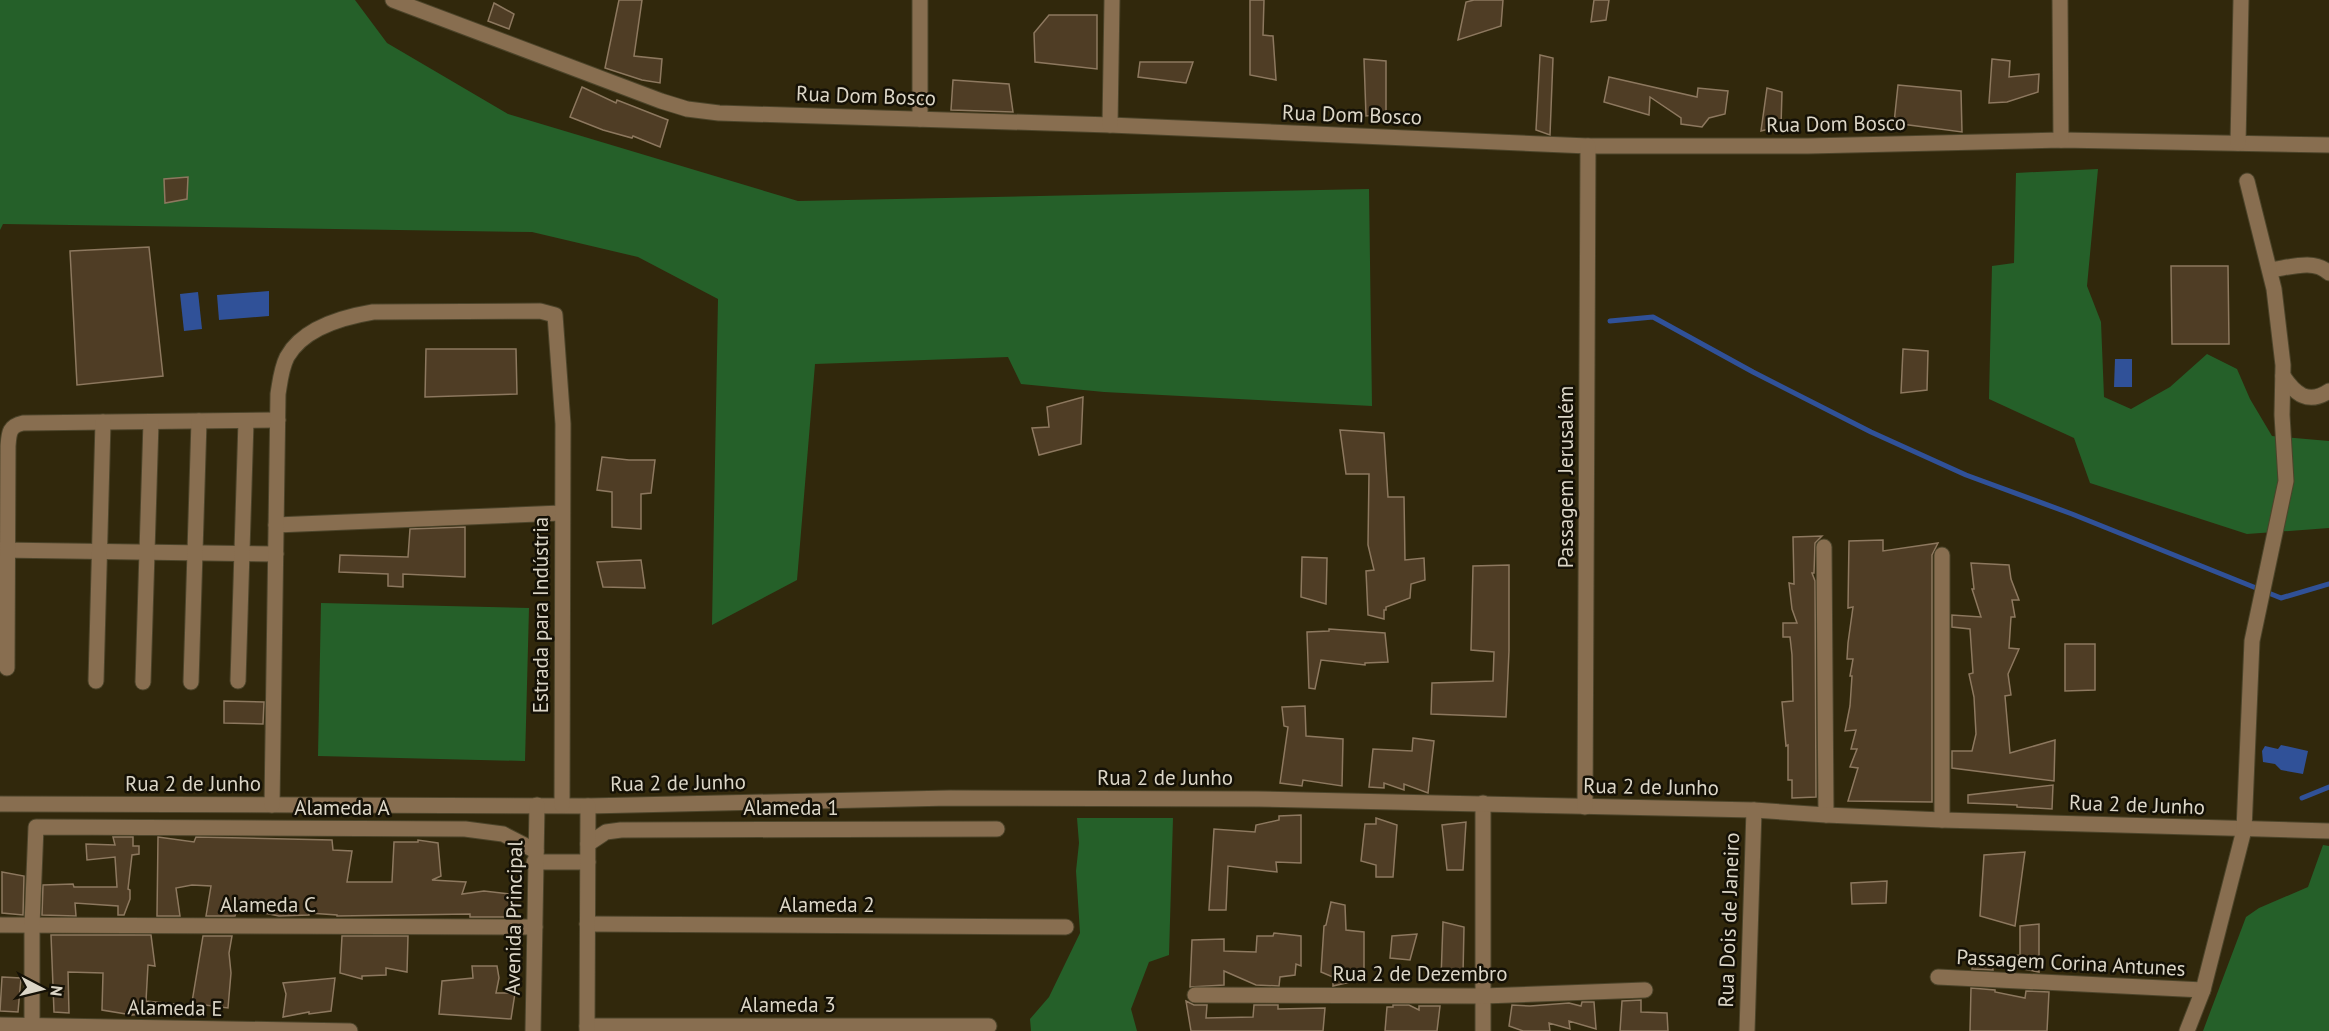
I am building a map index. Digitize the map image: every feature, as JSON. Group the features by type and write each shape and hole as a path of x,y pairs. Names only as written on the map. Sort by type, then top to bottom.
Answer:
{"street":[{"name":"Rua Dom Bosco","path":"393,0 687,109 719,113 1110,125 1588,146 1808,146 2061,140 2329,145"},
{"path":"920,0 920,119"},
{"path":"1110,125 1112,0"},
{"path":"2060,0 2061,140"},
{"path":"2238,143 2241,0"},
{"name":"Passagem Jerusalém","path":"1585,807 1588,146"},
{"path":"2187,1031 2203,990 2244,830 2252,640 2286,481 2282,415 2283,376 2274,289 2247,181"},
{"path":"2270,270 2311,265 2326,269 2329,273"},
{"name":"Estrada para Indústria","path":"278,420 280,377 288,355 312,333 350,316 373,312 540,311 555,315 563,424 562,805"},
{"path":"2283,376 2292,390 2302,397 2320,397 2329,391"},
{"path":"7,668 4,551 9,431 12,427 23,423 278,420 272,805"},
{"path":"191,682 199,421"},
{"path":"238,681 246,421"},
{"path":"96,681 103,422"},
{"path":"143,682 151,422"},
{"path":"276,525 561,513"},
{"path":"1824,547 1826,815"},
{"path":"4,551 276,554"},
{"path":"1942,555 1942,820"},
{"name":"Rua 2 de Junho","path":"0,804 588,806 950,798 1483,803 1754,810 1942,820 2329,831"},
{"path":"1483,803 1483,1031"},
{"name":"Avenida Principal","path":"533,1031 537,805"},
{"path":"587,1029 588,806"},
{"name":"Rua Dois de Janeiro","path":"1747,1031 1754,810"},
{"name":"Alameda A","path":"32,925 36,827 465,829 503,834 535,857"},
{"name":"Alameda 1","path":"588,844 606,832 621,830 997,829"},
{"path":"535,857 588,862"},
{"name":"Alameda 2","path":"587,924 1066,927"},
{"name":"Alameda C","path":"0,925 535,927"},
{"path":"32,925 32,1029"},
{"name":"Passagem Corina Antunes","path":"1938,977 2203,990"},
{"name":"Rua 2 de Dezembro","path":"1195,995 1483,996 1645,990"},
{"name":"Alameda E","path":"0,1025 32,1029 350,1031"},
{"name":"Alameda 3","path":"587,1029 989,1026"}],"green space":[{"path":"0,0 355,0 387,43 508,114 798,201 1369,189 1372,406 1104,392 1021,384 1008,357 815,364 797,580 712,625 718,299 638,257 532,232 3,224 0,230"},
{"path":"2098,169 2087,286 2101,322 2104,397 2131,409 2170,387 2207,354 2237,369 2250,399 2272,436 2329,441 2329,528 2247,534 2090,483 2074,438 1989,399 1992,266 2014,263 2016,173"},
{"path":"321,603 529,608 525,761 318,756"},
{"path":"1077,818 1173,818 1169,955 1149,962 1131,1009 1137,1031 1031,1031 1030,1019 1049,997 1080,933 1076,871 1079,843"},
{"path":"2323,845 2329,846 2329,1031 2203,1031 2246,917 2259,908 2308,887"}],"water":[{"path":"269,291 269,316 219,320 217,295"},
{"path":"198,292 202,329 184,331 180,294"},
{"path":"2115,359 2132,359 2132,387 2114,387"},
{"path":"2281,745 2308,751 2303,774 2281,770 2275,764 2263,762 2262,751 2265,746 2278,749"}],"building":[{"path":"619,0 642,0 634,56 662,59 660,83 642,80 605,68"},
{"path":"1250,0 1264,0 1263,35 1273,36 1276,80 1250,75"},
{"path":"1503,0 1501,26 1458,40 1466,2"},
{"path":"1594,0 1609,0 1606,20 1591,22"},
{"path":"494,3 514,14 509,29 488,21"},
{"path":"1049,15 1097,15 1097,69 1035,62 1034,33"},
{"path":"1540,55 1553,58 1550,135 1536,130"},
{"path":"1364,59 1386,61 1386,114 1366,116"},
{"path":"1992,59 2010,61 2009,77 2039,74 2038,92 2007,102 1989,103"},
{"path":"1140,62 1193,62 1186,83 1138,77"},
{"path":"1609,77 1697,97 1698,88 1728,91 1725,114 1709,118 1702,127 1681,124 1681,118 1650,97 1649,115 1604,102"},
{"path":"953,80 1009,84 1013,112 951,110"},
{"path":"1898,85 1961,91 1962,132 1894,123"},
{"path":"582,87 616,103 617,100 668,120 660,147 633,136 632,138 603,130 570,117"},
{"path":"1767,88 1782,92 1781,126 1761,131"},
{"path":"188,177 187,199 165,203 164,179"},
{"path":"149,247 163,376 77,385 70,251"},
{"path":"2171,266 2228,266 2229,344 2172,344"},
{"path":"426,349 516,349 517,394 425,397"},
{"path":"1903,349 1928,351 1927,390 1901,393"},
{"path":"1083,397 1081,444 1039,455 1032,428 1049,427 1047,407"},
{"path":"1340,430 1384,433 1388,497 1404,497 1405,560 1424,558 1425,580 1411,584 1410,598 1386,607 1384,619 1368,615 1366,571 1374,570 1368,545 1369,474 1346,474"},
{"path":"602,457 655,460 651,493 641,494 641,529 612,527 612,492 597,490"},
{"path":"465,527 465,577 403,574 403,587 388,586 388,574 339,572 340,555 408,557 410,529"},
{"path":"1822,536 1815,543 1814,573 1812,573 1815,581 1816,797 1792,798 1792,780 1788,780 1788,745 1786,746 1782,702 1793,701 1792,655 1790,637 1783,637 1783,623 1797,623 1792,609 1789,583 1794,584 1793,537"},
{"path":"1883,540 1883,551 1938,543 1932,555 1932,802 1848,801 1858,768 1850,767 1857,749 1851,749 1856,730 1845,731 1850,706 1852,676 1850,676 1853,659 1847,659 1853,607 1848,608 1849,541"},
{"path":"1302,557 1327,558 1326,604 1301,597"},
{"path":"641,560 645,588 603,587 597,562"},
{"path":"1971,563 2009,565 2011,579 2019,600 2012,600 2015,617 2011,617 2009,648 2019,649 2008,674 2011,695 2005,696 2010,753 2055,740 2054,781 1952,768 1952,751 1972,751 1976,734 1974,697 1969,674 1973,673 1970,629 1952,627 1952,615 1981,617 1972,589 1974,589"},
{"path":"1509,565 1506,717 1431,714 1432,683 1493,681 1494,652 1471,650 1473,566"},
{"path":"1329,629 1385,633 1388,662 1365,663 1365,665 1321,660 1315,689 1309,688 1307,632 1329,631"},
{"path":"2065,644 2095,644 2095,690 2065,691"},
{"path":"224,701 264,702 263,724 224,723"},
{"path":"1305,706 1306,736 1343,739 1342,786 1303,780 1302,786 1280,783 1288,727 1284,726 1282,707"},
{"path":"1413,738 1434,741 1428,793 1404,784 1404,790 1384,783 1384,788 1369,787 1373,749 1412,751"},
{"path":"2053,785 2052,809 1968,803 1968,795"},
{"path":"1301,815 1301,863 1276,862 1277,872 1228,866 1226,910 1209,910 1214,829 1255,832 1256,825 1279,820 1279,816"},
{"path":"1376,818 1397,825 1393,877 1376,877 1376,865 1361,861 1365,824 1376,824"},
{"path":"1466,822 1463,870 1447,870 1442,825"},
{"path":"113,837 133,837 133,846 139,846 139,854 132,855 128,889 130,899 124,915 118,915 118,906 75,903 76,916 42,915 43,885 73,884 74,887 117,887 115,857 87,860 86,844 115,845"},
{"path":"158,837 194,842 196,837 332,840 333,850 352,851 347,882 392,882 394,842 418,842 418,840 438,843 441,876 432,880 466,882 462,894 484,891 510,894 510,917 470,917 470,914 337,916 309,913 309,915 279,916 254,911 253,913 236,913 235,916 206,916 211,886 192,885 176,888 180,916 157,916"},
{"path":"2025,852 2015,926 1980,916 1984,855"},
{"path":"2,872 24,876 23,915 2,913"},
{"path":"1887,881 1886,903 1852,904 1851,883"},
{"path":"1331,902 1345,905 1346,930 1364,932 1364,979 1333,986 1333,977 1321,972 1324,926"},
{"path":"1443,922 1464,927 1463,974 1441,979"},
{"path":"2039,924 2039,972 1992,963 1993,970 1972,969 1973,955 1991,956 1991,959 2020,955 2020,926"},
{"path":"1274,933 1301,936 1301,966 1296,964 1295,975 1280,977 1279,986 1256,985 1224,971 1224,985 1190,987 1192,940 1224,939 1224,951 1256,952 1257,936 1273,936"},
{"path":"1417,934 1410,960 1390,958 1392,936"},
{"path":"51,935 151,935 155,966 148,965 146,1001 174,1004 174,1011 132,1015 102,1010 103,973 68,972 69,1013 54,1012"},
{"path":"203,936 232,936 229,953 231,973 228,1008 205,1005 204,1009 191,1008"},
{"path":"342,936 408,936 407,972 386,968 386,975 362,976 362,979 340,973"},
{"path":"472,966 497,966 499,978 496,993 515,993 511,1019 439,1014 442,981 473,978"},
{"path":"2,977 21,978 18,1012 0,1011"},
{"path":"335,978 331,1011 283,1017 286,994 283,983"},
{"path":"1971,988 1995,990 1995,992 2025,998 2026,991 2049,992 2047,1031 1970,1031"},
{"path":"1641,1000 1641,1012 1667,1013 1668,1031 1620,1031 1622,1001"},
{"path":"1186,1001 1194,1005 1207,1005 1206,1018 1253,1017 1254,1005 1278,1005 1278,1009 1325,1008 1323,1031 1191,1031"},
{"path":"1582,1002 1594,1002 1596,1029 1569,1021 1570,1029 1549,1023 1550,1031 1523,1031 1509,1026 1512,1005 1569,1003 1581,1006"},
{"path":"1393,1005 1409,1005 1419,1010 1419,1006 1440,1006 1437,1031 1385,1031 1387,1007 1393,1007"}],"waterway":[{"path":"1610,321 1653,317 1753,372 1871,432 1966,475 2072,514 2281,598 2329,584"},
{"path":"2302,798 2329,787"}]}
